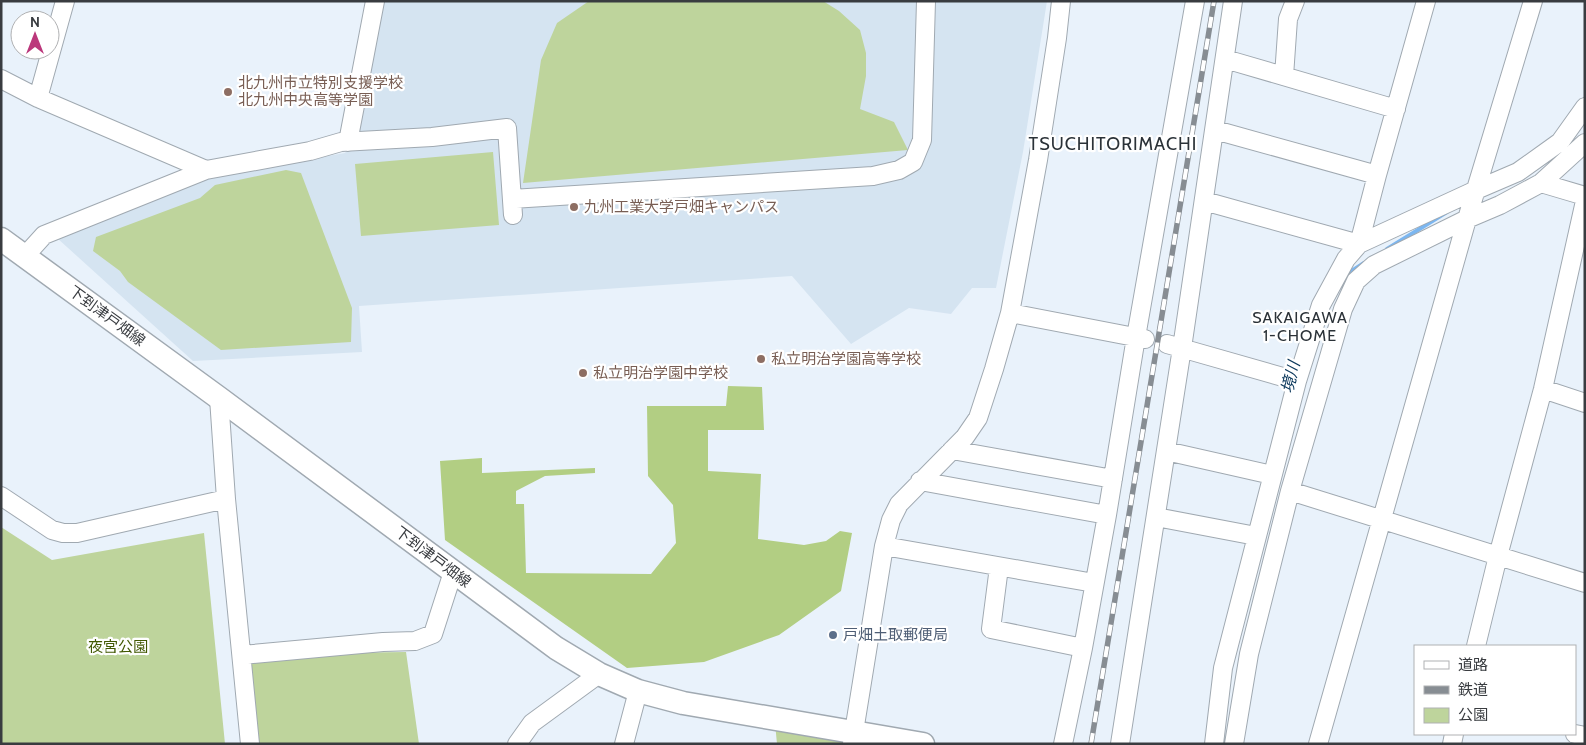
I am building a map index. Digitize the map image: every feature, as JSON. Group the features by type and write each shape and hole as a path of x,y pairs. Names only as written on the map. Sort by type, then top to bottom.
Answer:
{"main road":[{"name":"下到津戸畑線","path":"1,239 556,648 599,674 638,691 683,703 853,738 923,744"}],"street":[{"path":"38,98 65,1"},
{"path":"348,142 375,1"},
{"path":"26,256 44,235 206,170 310,151 341,142 432,137 506,128 513,207 873,176 898,170 913,162 922,140 926,1"},
{"path":"853,738 884,546 891,520 899,504 965,437 978,418 1010,313 1038,160 1061,1"},
{"path":"1063,744 1083,648 1140,338 1195,1"},
{"path":"1120,744 1166,451 1175,346 1204,201 1233,1"},
{"path":"1284,76 1288,19 1295,1"},
{"path":"1360,244 1377,175 1426,1"},
{"path":"1318,744 1468,216 1533,1"},
{"path":"1225,59 1396,109"},
{"path":"1,79 38,98 206,170"},
{"path":"1214,744 1223,668 1297,382 1321,305 1346,259 1360,244 1518,172 1560,142 1585,107"},
{"path":"1215,130 1377,175"},
{"path":"1234,744 1249,654 1290,491 1343,309 1356,281 1374,264 1468,216 1500,205 1541,183 1585,143"},
{"path":"1541,183 1585,196"},
{"path":"1204,201 1360,244"},
{"path":"1476,645 1543,388 1585,201"},
{"path":"1010,313 1140,338"},
{"path":"1175,346 1297,382"},
{"path":"1543,388 1585,402"},
{"path":"219,398 226,499 250,744"},
{"path":"952,450 1113,479"},
{"path":"1166,451 1272,475"},
{"path":"920,481 1107,515"},
{"path":"1290,491 1585,583"},
{"path":"1,496 52,530 63,533 77,533 226,499"},
{"path":"1156,517 1256,536"},
{"path":"884,546 1094,583"},
{"path":"999,567 991,629 1083,648"},
{"path":"242,655 415,641 433,634 453,572"},
{"path":"517,744 532,723 599,674"},
{"path":"624,744 638,691"}],"shaded area":[{"name":"九州工業大学戸畑キャンパス","path":"383,1 1047,1 1023,152 996,288 972,288 951,314 909,308 851,344 792,276 359,306 362,352 193,361 57,238 215,176 345,153 357,135"}],"green space":[{"path":"589,1 823,1 839,11 860,30 866,53 866,76 860,109 894,122 908,150 523,183 541,60 557,23"},
{"path":"493,152 499,225 361,236 355,164"},
{"path":"286,170 301,173 352,308 351,342 221,350 128,282 120,271 93,251 96,237 200,198 215,185"},
{"path":"728,386 762,387 764,430 708,430 708,471 761,474 758,539 804,545 826,541 840,531 852,533 841,591 779,635 704,662 627,668 445,540 440,461 482,458 482,473 595,468 595,473 545,476 516,491 516,504 524,504 526,573 651,574 676,543 673,505 648,476 647,406 726,406"},
{"name":"夜宮公園","path":"1,527 52,560 204,533 225,744 1,744"},
{"path":"406,652 419,744 258,744 249,654"},
{"path":"775,723 851,735 849,744 777,744"}],"waterway":[{"name":"境川","path":"1387,249 1447,212"},
{"name":"境川","path":"1345,276 1364,263"}],"railway":[{"path":"1091,744 1214,1"}],"place":[{"name":"北九州市立特別支援学校 北九州中央高等学園","path":"228,92"},
{"name":"九州工業大学戸畑キャンパス","path":"574,207"},
{"name":"私立明治学園高等学校","path":"761,359"},
{"name":"私立明治学園中学校","path":"583,373"},
{"name":"戸畑土取郵便局","path":"833,635"}],"district":[{"name":"TSUCHITORIMACHI","path":"1113,144"},
{"name":"SAKAIGAWA 1-CHOME","path":"1300,326"}]}
